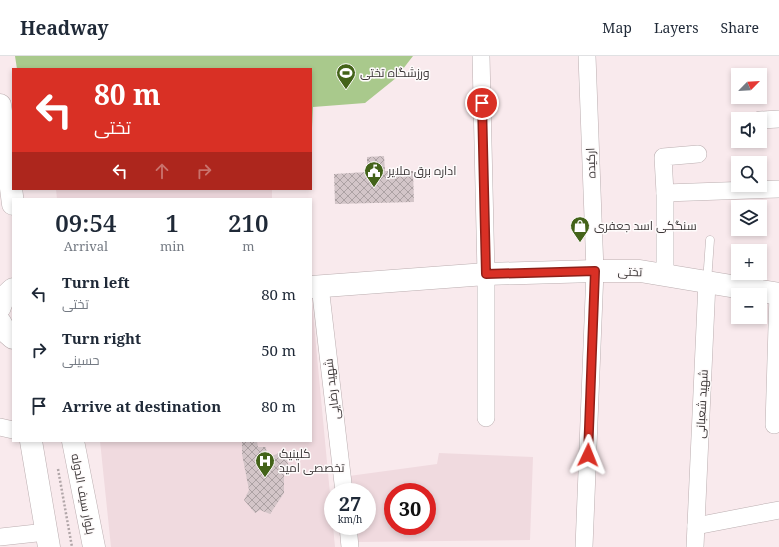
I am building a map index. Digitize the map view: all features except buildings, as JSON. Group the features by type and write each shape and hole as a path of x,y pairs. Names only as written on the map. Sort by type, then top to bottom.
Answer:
{"main road":[{"path":"0,105 4,125 12,198"},
{"name":"تختی","path":"315,286 486,274 640,271 779,294"},
{"path":"0,307 6,295 12,290"},
{"path":"0,322 4,331 12,337"},
{"path":"31,442 48,540"},
{"name":"بلوار سیف الدوله","path":"73,442 94,547"}],"street":[{"path":"481,56 486,274 486,418"},
{"name":"ارکیده","path":"584,547 595,271 587,56"},
{"path":"767,120 779,119"},
{"path":"665,275 665,193 663,157 698,154"},
{"path":"665,193 779,189"},
{"name":"شهید شعبانی","path":"695,547 707,282"},
{"name":"شهید رضایی","path":"315,286 343,483"},
{"path":"774,425 779,294"},
{"path":"0,427 12,430"},
{"path":"696,526 779,510"},
{"path":"349,535 350,547"},
{"path":"0,537 48,540"}],"lane":[{"path":"707,282 710,240"}],"path":[{"path":"57,463 72,547"}],"shaded area":[{"path":"56,190 272,190 272,198 57,198"},
{"path":"312,303 329,483 324,483 324,535 334,535 335,547 111,547 100,442 312,442"},
{"path":"439,453 533,457 530,540 358,542 357,535 376,535 376,483 350,483 349,476 437,464"}],"green space":[{"name":"ورزشگاه تختی","path":"15,56 413,56 396,78 365,103 313,107 312,128 312,68 17,68"}],"place":[{"name":"ورزشگاه تختی","path":"346,90"},
{"name":"اداره برق ملایر","path":"374,188"},
{"name":"سنگکی اسد جعفری","path":"580,243"},
{"name":"کلینیک تخصصی امید","path":"265,478"}],"route":[{"path":"482,103 486,274 595,271 588,455"}]}
